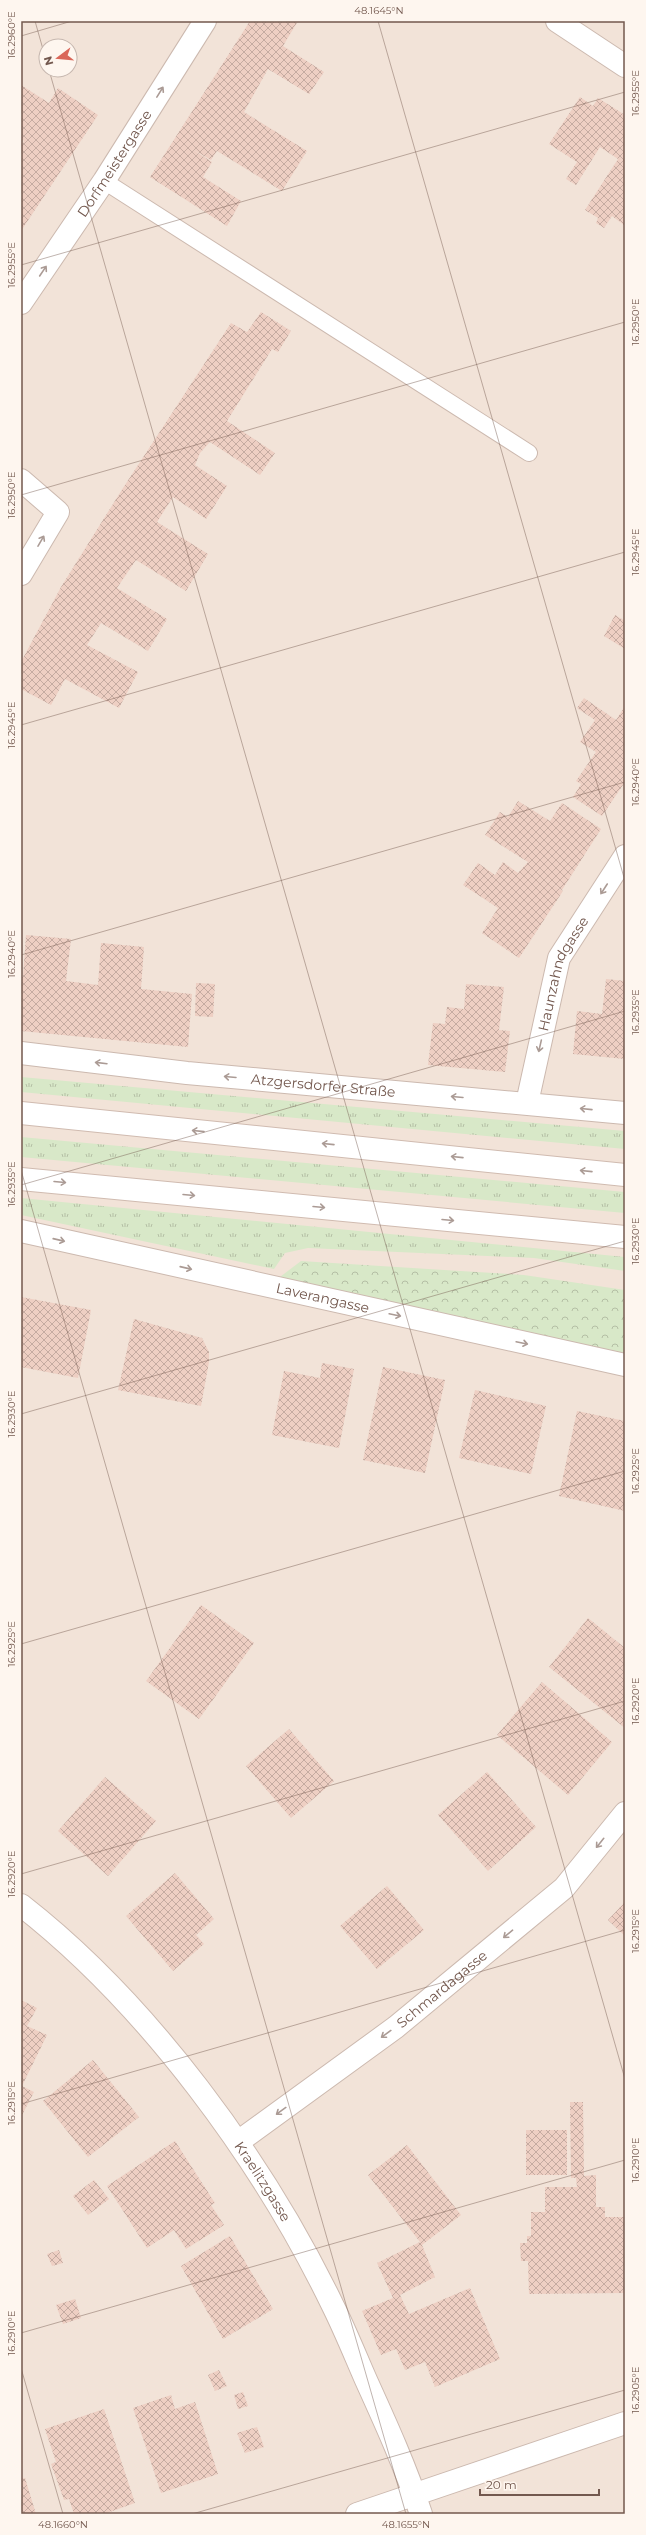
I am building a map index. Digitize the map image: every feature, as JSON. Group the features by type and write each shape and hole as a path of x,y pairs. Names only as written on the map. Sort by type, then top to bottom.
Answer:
{"street":[{"name":"Dorfmeistergasse","path":"21,303 104,180 205,21"},
{"path":"557,21 625,66"},
{"path":"21,480 58,512 21,574"},
{"name":"Haunzahndgasse","path":"527,1103 559,958 625,856"},
{"name":"Atzgersdorfer Straße","path":"21,1053 194,1074 625,1113"},
{"path":"21,1113 625,1174"},
{"path":"21,1179 625,1237"},
{"name":"Laverangasse","path":"21,1232 625,1365"},
{"name":"Schmardagasse","path":"238,2142 396,2027 564,1888 625,1813"},
{"name":"Kraelitzgasse","path":"21,1905 89,1965 147,2027 199,2090 238,2142 273,2196 332,2305 417,2504"},
{"path":"357,2514 417,2504 625,2423"}],"lane":[{"path":"104,180 529,453"}],"shaded area":[{"path":"21,21 625,21 625,2514 21,2514"}],"green space":[{"path":"21,1077 625,1131 625,1149 21,1092"},
{"path":"21,1137 625,1192 625,1213 21,1157"},
{"path":"21,1198 625,1257 625,1271 534,1258 308,1248 285,1253 274,1269 21,1215"},
{"path":"301,1261 524,1275 625,1290 625,1359 272,1283"}],"building":[{"path":"250,21 298,21 283,46 324,72 309,94 268,69 244,112 307,151 282,191 217,151 211,160 192,149 212,162 203,177 241,201 227,226 150,177"},
{"path":"21,85 49,103 58,88 98,115 21,231 21,146 24,141 21,139"},
{"path":"580,97 593,106 598,98 625,115 624,225 612,216 604,228 596,223 598,218 585,210 618,159 600,147 576,185 566,179 577,162 549,144"},
{"path":"261,312 291,331 278,352 272,349 227,421 275,453 260,475 210,442 200,453 195,465 227,486 206,519 173,497 157,522 208,554 186,591 136,560 117,588 167,619 148,651 101,623 87,645 138,672 119,708 65,679 51,705 21,689 21,662 61,587 123,488 231,323 247,332"},
{"path":"615,615 625,621 625,649 604,636"},
{"path":"584,698 616,720 625,706 625,782 602,816 573,797 581,784 576,781 596,752 580,742 595,720 577,708"},
{"path":"518,801 550,821 562,803 601,829 562,890 536,873 563,891 519,958 482,933 498,908 463,885 478,863 495,875 503,862 518,873 528,862 485,835 500,812 508,817"},
{"path":"26,935 71,939 66,981 98,985 101,943 144,947 141,989 192,994 188,1047 21,1031 21,977 23,977"},
{"path":"606,979 625,981 625,1059 573,1054 577,1011 602,1014"},
{"path":"196,983 215,984 213,1017 195,1016"},
{"path":"466,984 504,987 499,1030 510,1031 505,1072 428,1065 433,1023 445,1024 447,1007 464,1009"},
{"path":"21,1297 91,1310 78,1378 21,1367"},
{"path":"134,1319 202,1338 209,1352 209,1362 201,1406 118,1390"},
{"path":"322,1363 354,1369 339,1448 272,1435 284,1371 320,1378"},
{"path":"383,1367 445,1380 425,1473 363,1460"},
{"path":"475,1390 546,1406 531,1474 459,1458"},
{"path":"577,1411 625,1421 625,1511 559,1496"},
{"path":"201,1605 254,1643 199,1719 146,1681"},
{"path":"588,1618 625,1648 625,1728 549,1667"},
{"path":"542,1682 612,1742 568,1795 497,1735"},
{"path":"289,1729 334,1781 291,1818 246,1766"},
{"path":"487,1772 536,1827 488,1871 438,1815"},
{"path":"105,1777 156,1821 108,1876 58,1831"},
{"path":"175,1873 214,1919 196,1935 204,1944 173,1971 126,1916"},
{"path":"387,1886 424,1930 377,1969 340,1926"},
{"path":"625,1902 625,1936 608,1920"},
{"path":"21,2000 37,2008 27,2026 47,2035 22,2086 34,2092 21,2117"},
{"path":"93,2060 139,2117 88,2157 43,2101"},
{"path":"570,2102 583,2102 584,2176 596,2175 596,2207 605,2207 605,2217 625,2217 625,2293 529,2294 528,2261 521,2261 520,2243 527,2243 527,2236 531,2236 531,2212 545,2212 545,2187 577,2187 576,2178 571,2178"},
{"path":"526,2130 567,2130 567,2175 526,2175"},
{"path":"175,2141 215,2203 211,2205 224,2225 186,2249 174,2230 147,2248 107,2186"},
{"path":"407,2145 461,2215 422,2245 435,2277 400,2295 409,2314 470,2288 500,2359 435,2387 425,2362 405,2370 396,2349 381,2355 362,2311 393,2298 377,2263 420,2242 368,2175"},
{"path":"94,2180 109,2199 88,2215 73,2196"},
{"path":"230,2236 273,2309 223,2339 181,2266"},
{"path":"59,2250 63,2263 52,2266 47,2254"},
{"path":"75,2299 81,2318 63,2324 56,2305"},
{"path":"219,2370 227,2386 215,2391 208,2375"},
{"path":"243,2392 248,2406 238,2409 234,2395"},
{"path":"171,2395 175,2409 195,2402 218,2474 161,2493 133,2408"},
{"path":"104,2409 135,2503 104,2514 74,2514 69,2499 64,2500 51,2464 56,2462 45,2429"},
{"path":"257,2427 264,2447 245,2453 237,2433"},
{"path":"25,2478 36,2514 21,2514 21,2479"}]}
